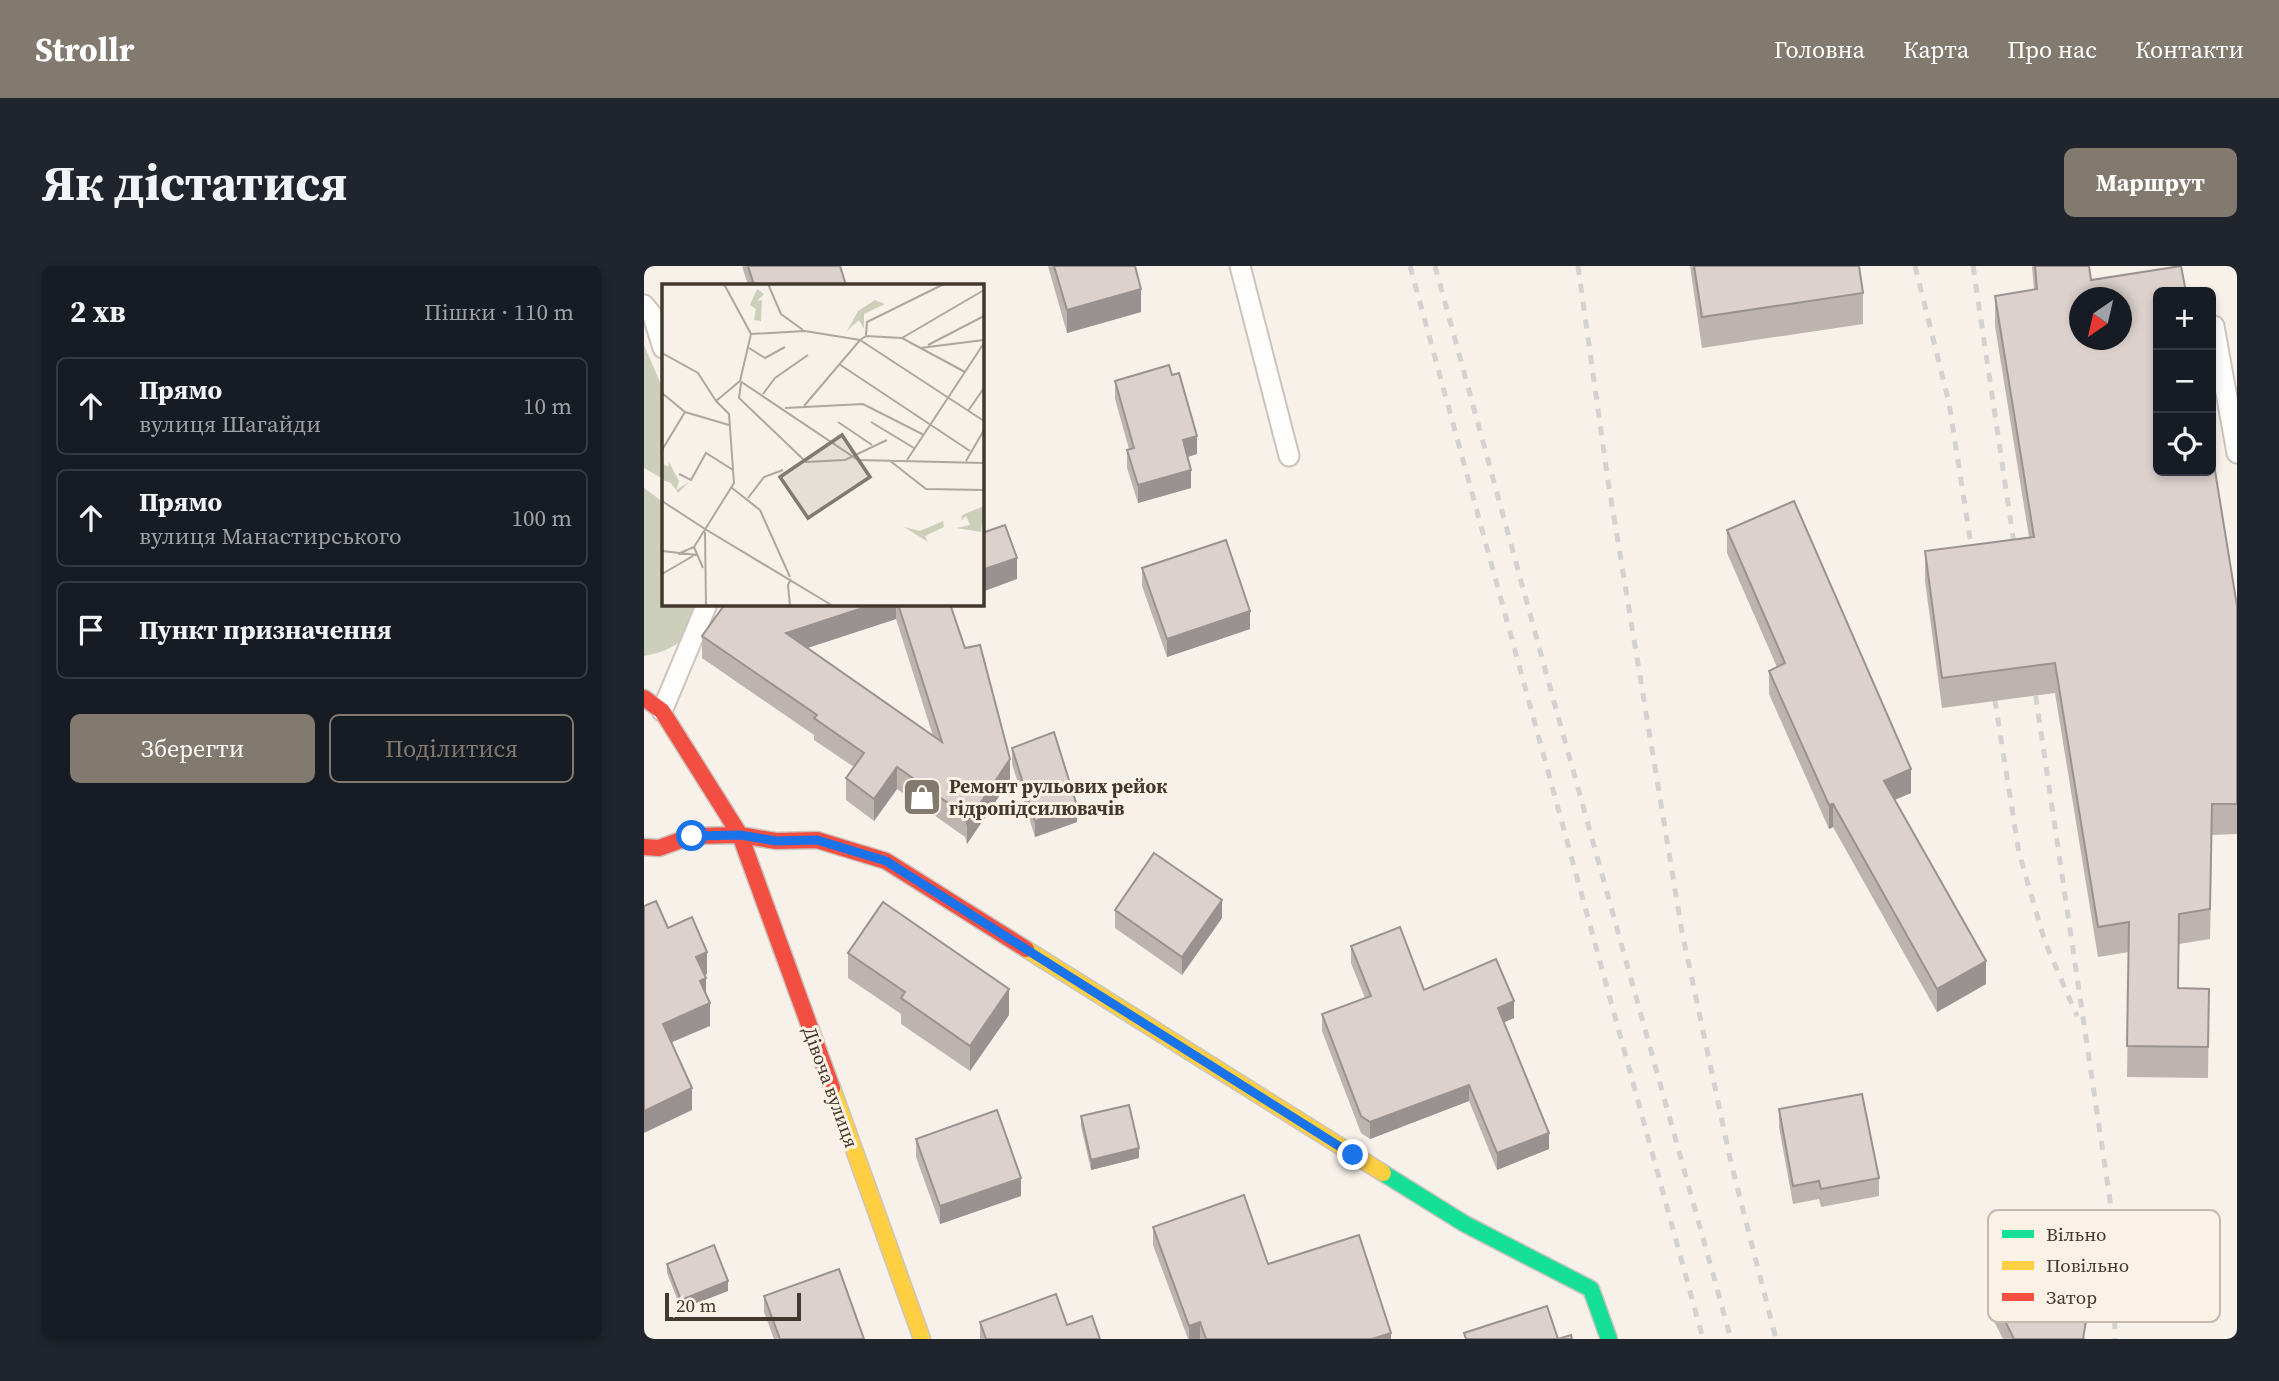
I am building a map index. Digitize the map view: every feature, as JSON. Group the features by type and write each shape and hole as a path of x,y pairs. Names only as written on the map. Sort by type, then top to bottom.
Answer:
{"street":[{"path":"644,698 662,710"},
{"name":"Дівоча вулиця","path":"662,710 740,835 922,1339"},
{"path":"644,847 659,848 692,836 740,835 776,841 817,840 886,861 1465,1224 1591,1289 1609,1339"}],"lane":[{"path":"1240,266 1289,456"},
{"path":"644,305 653,316 662,345"},
{"path":"2216,337 2237,453"},
{"path":"662,710 706,606"}],"green space":[{"path":"644,345 662,387 662,478 644,468"},
{"path":"644,488 662,501 662,606 697,606 698,625 674,646 644,656"}],"building":[{"path":"748,266 840,266 846,284 754,284"},
{"path":"1054,266 1135,266 1141,289 1067,310"},
{"path":"1694,266 1859,266 1863,293 1702,317"},
{"path":"2035,266 2089,266 2091,280 2181,266 2185,287 2153,287 2153,476 2216,476 2237,606 2237,804 2212,804 2210,909 2179,914 2178,988 2209,989 2208,1047 2127,1046 2129,922 2098,927 2055,663 1942,678 1925,551 2034,537 1995,296 2037,289"},
{"path":"1169,365 1172,375 1179,373 1197,436 1183,440 1191,470 1138,485 1127,450 1134,448 1115,381"},
{"path":"1794,501 1911,769 1884,781 1986,961 1937,989 1833,804 1829,805 1769,671 1785,663 1727,530"},
{"path":"1005,525 1017,558 984,569 984,532"},
{"path":"1226,540 1250,611 1167,639 1142,568"},
{"path":"724,606 869,606 786,633 942,742 899,606 951,606 965,648 980,645 1010,759 967,823 965,815 897,767 874,799 846,778 864,753 814,718 817,715 702,636"},
{"path":"1054,732 1077,806 1035,821 1012,748"},
{"path":"1154,853 1222,900 1182,957 1115,910"},
{"path":"656,901 668,928 692,917 707,952 696,957 706,978 700,981 710,1003 663,1024 692,1088 644,1111 644,906"},
{"path":"883,902 1009,989 970,1046 901,998 905,992 848,953"},
{"path":"1400,927 1424,990 1496,959 1514,1001 1498,1008 1549,1133 1497,1153 1469,1085 1370,1122 1361,1116 1322,1014 1371,996 1351,946"},
{"path":"1862,1094 1879,1178 1821,1189 1819,1181 1793,1186 1779,1109"},
{"path":"1129,1105 1139,1148 1091,1160 1081,1116"},
{"path":"997,1110 1021,1178 940,1206 916,1139"},
{"path":"1244,1195 1268,1264 1359,1235 1391,1333 1372,1339 1206,1339 1200,1322 1189,1326 1153,1227"},
{"path":"714,1245 728,1281 681,1300 667,1264"},
{"path":"839,1269 864,1339 780,1339 764,1296"},
{"path":"1056,1294 1067,1325 1092,1316 1100,1339 986,1339 980,1322"},
{"path":"1547,1306 1558,1339 1466,1339 1464,1333"},
{"path":"2006,1322 2086,1322 2083,1339 2014,1339"}],"railway":[{"path":"1410,266 1703,1339"},
{"path":"1435,266 1731,1339"},
{"path":"1578,266 1608,481 1682,932 1731,1163 1776,1339"},
{"path":"1915,266 1949,403 1974,564"},
{"path":"1973,266 2016,557"},
{"path":"2033,678 2111,1210"},
{"path":"1992,682 2019,853 2045,942 2077,1016"},
{"path":"2115,1322 2115,1339"}],"traffic: fast":[{"path":"1383,1173 1465,1224 1591,1289 1609,1339"}],"traffic: slow":[{"path":"1026,949 1383,1173"},
{"path":"832,1088 922,1339"}],"traffic: jam":[{"path":"644,698 662,711 740,835 832,1088"},
{"path":"644,847 659,848 692,836 740,835 776,841 817,840 886,861 1026,949"}],"place":[{"name":"Ремонт рульових рейок гідропідсилювачів","path":"922,797"}],"route":[{"path":"692,836 740,835 776,841 817,840 886,861 1353,1155"}]}
